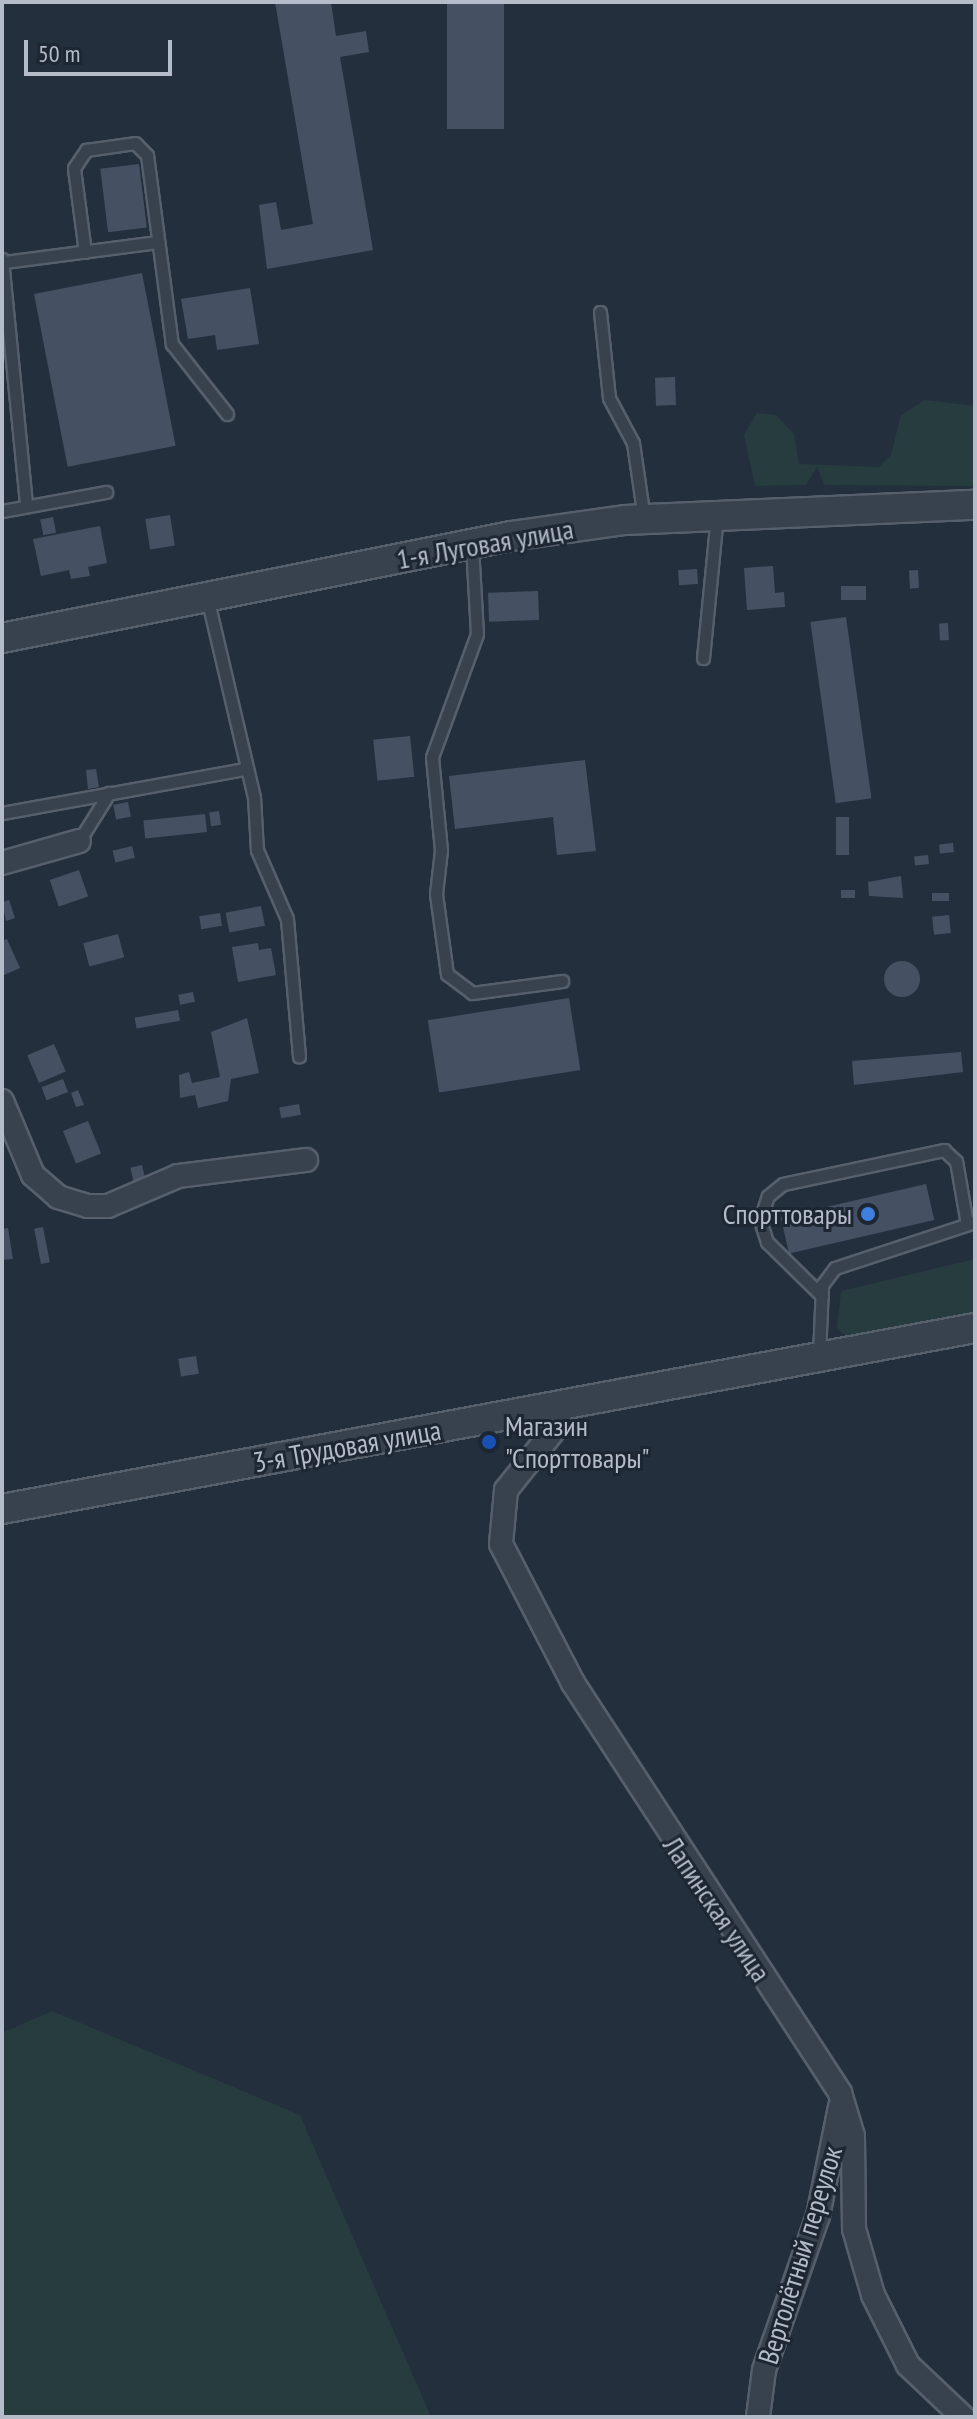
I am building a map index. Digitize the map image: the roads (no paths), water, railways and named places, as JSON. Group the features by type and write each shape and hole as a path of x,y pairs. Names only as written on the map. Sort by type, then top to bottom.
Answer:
{"street":[{"name":"1-я Луговая улица","path":"2,638 472,544 644,518 717,511 975,505"},
{"path":"2,863 79,841"},
{"path":"2,1101 33,1175 58,1197 88,1206 108,1206 178,1176 306,1160"},
{"name":"3-я Трудовая улица","path":"2,1509 561,1408 975,1328"},
{"name":"Лапинская улица","path":"561,1408 558,1425 506,1490 501,1544 573,1683 840,2093 853,2136 854,2229 873,2295 908,2365 963,2417"},
{"name":"Вертолётный переулок","path":"758,2417 764,2370 818,2216 840,2093"}],"lane":[{"path":"85,252 74,168 86,150 124,141 147,155 172,344 227,414"},
{"path":"26,503 3,261 158,242"},
{"path":"600,312 609,398 633,443 644,518"},
{"path":"2,511 26,503 106,492"},
{"path":"703,658 717,511"},
{"path":"472,544 477,634 432,757 441,850 436,894 447,974 472,993 562,981"},
{"path":"207,597 245,769 257,850 287,919 299,1056"},
{"path":"2,813 245,769"},
{"path":"79,841 109,793"},
{"path":"819,1356 822,1296 835,1268 971,1223 956,1161 944,1150 783,1184 768,1196 760,1220 767,1242 822,1296"}],"place":[{"name":"Спорттовары","path":"868,1214"},
{"name":"Магазин \"Спорттовары\"","path":"489,1442"}]}
